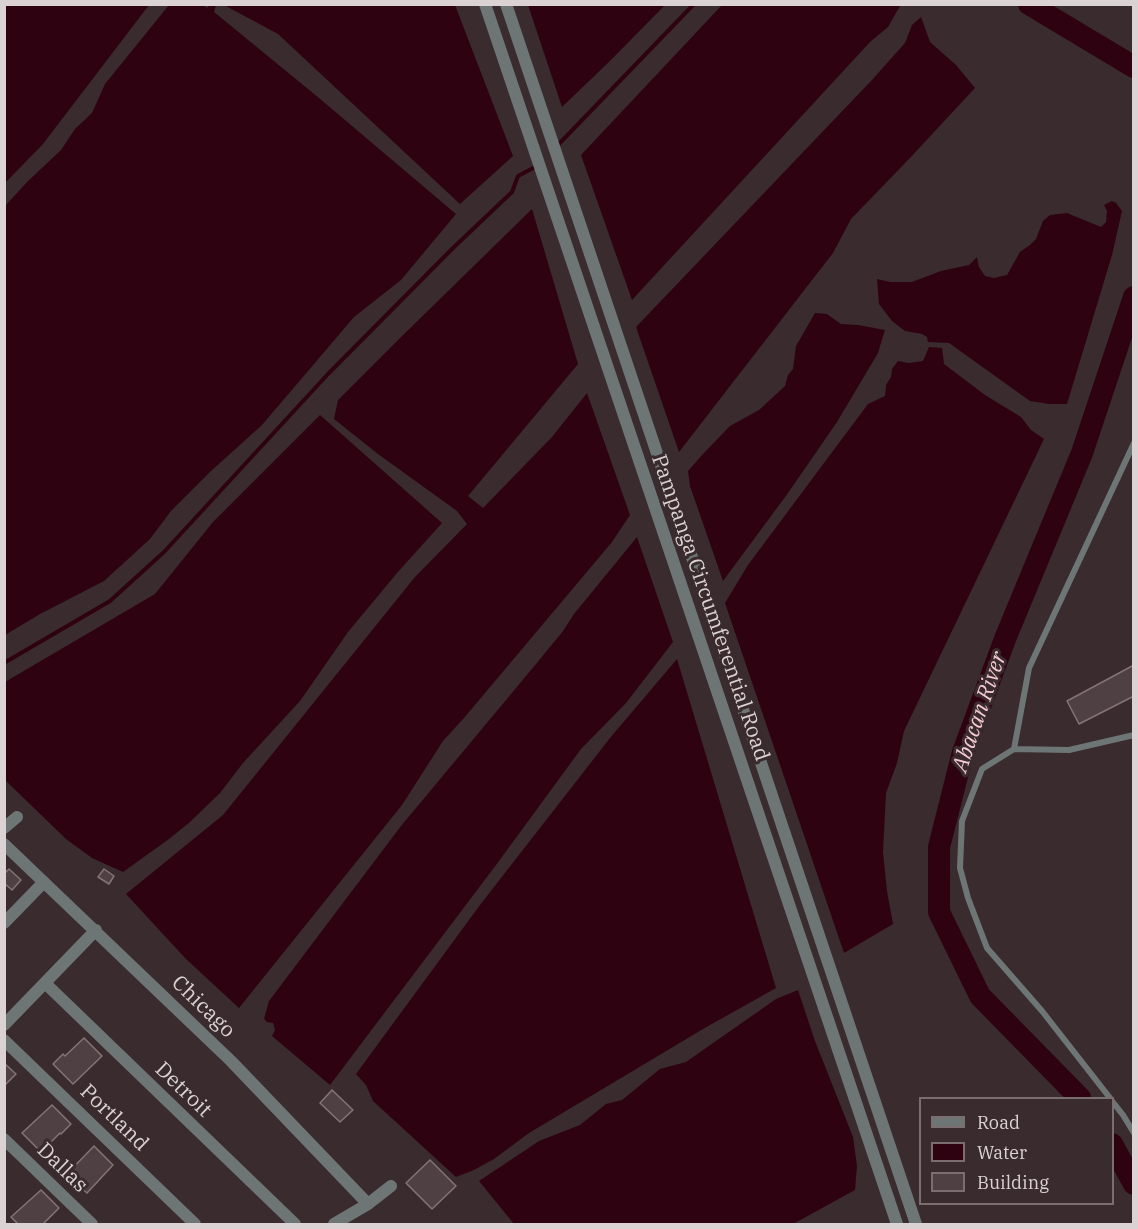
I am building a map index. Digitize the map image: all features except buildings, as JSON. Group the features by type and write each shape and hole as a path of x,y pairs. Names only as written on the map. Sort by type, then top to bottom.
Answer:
{"street":[{"name":"Pampanga Circumferential Road","path":"486,4 897,1224"},
{"name":"Pampanga Circumferential Road","path":"506,4 916,1224"},
{"path":"4,828 17,817"},
{"name":"Chicago","path":"4,844 231,1061 368,1204"},
{"path":"4,923 44,882"},
{"path":"4,1025 96,930"},
{"name":"Detroit","path":"45,983 295,1224"},
{"name":"Portland","path":"4,1040 195,1224"},
{"name":"Dallas","path":"4,1139 93,1224"},
{"path":"334,1224 368,1204 391,1186"}],"lane":[{"path":"1014,749 1029,668 1134,443"},
{"path":"1109,1097 1042,1011 987,948 968,898 960,868 962,821 982,769 1014,749 1069,750 1134,735"},
{"path":"1114,1104 1134,1133"}],"water":[{"path":"5,4 149,5 43,144 5,183"},
{"path":"528,4 665,5 562,107"},
{"path":"898,4 900,6 888,27 870,42 632,300 581,155 722,5"},
{"path":"169,5 204,5 207,8 209,5 216,5 214,12 456,214 401,280 354,317 262,425 171,511 150,539 104,581 5,635 5,206 61,150 75,129 92,113 105,84"},
{"path":"224,5 455,5 513,156 460,204 278,34"},
{"path":"921,17 930,42 956,65 975,88 851,219 833,253 679,452 636,327 871,81 905,43 912,25"},
{"path":"1112,201 1122,211 1112,255 1067,404 1030,401 949,343 928,342 927,337 922,334 905,331 892,321 879,304 877,279 890,282 912,282 941,271 969,265 977,257 979,267 985,276 994,278 1007,275 1020,252 1036,239 1043,221 1050,215 1067,213 1101,227 1106,222 1107,211 1104,205"},
{"path":"532,209 578,364 468,496 483,508 552,437 587,393 630,515 612,542 443,741 402,805 239,1008 186,959 126,894 223,815 415,577 467,524 457,511 334,419 338,400"},
{"path":"815,313 827,314 841,324 885,330 878,353 837,422 723,581 690,486 688,471 730,426 759,410 785,386 788,375 793,369 796,346"},
{"path":"929,347 942,348 944,364 985,395 1021,417 1031,430 1044,439 904,731 897,763 886,793 883,852 893,924 844,953 725,603 748,565 868,404 885,396 886,385 898,361 909,363 923,361"},
{"path":"320,415 442,523 348,632 300,701 243,763 220,793 190,822 123,872 92,858 66,839 5,780 5,682 155,594 213,522"},
{"path":"637,537 673,642 626,703 581,749 330,1085 272,1036 275,1030 273,1023 264,1019 269,1001 401,826 563,631 574,614"},
{"path":"677,659 776,988 529,1133 494,1159 456,1177 373,1101 366,1085 356,1074 480,905 610,738"},
{"path":"798,990 815,1041 853,1137 857,1166 855,1190 793,1224 514,1224 479,1181 539,1141 580,1125 606,1104 622,1100 660,1069 686,1062 776,999"}],"waterway":[{"path":"557,146 694,4"},
{"name":"Abacan River","path":"1029,4 1134,67"},
{"path":"4,663 110,601 164,552 328,374 512,192 518,176 537,166"},
{"name":"Abacan River","path":"1079,1097 980,996 939,912 939,847 963,752 1005,639 1082,453 1134,297"},
{"name":"Abacan River","path":"1114,1148 1134,1184"}]}
